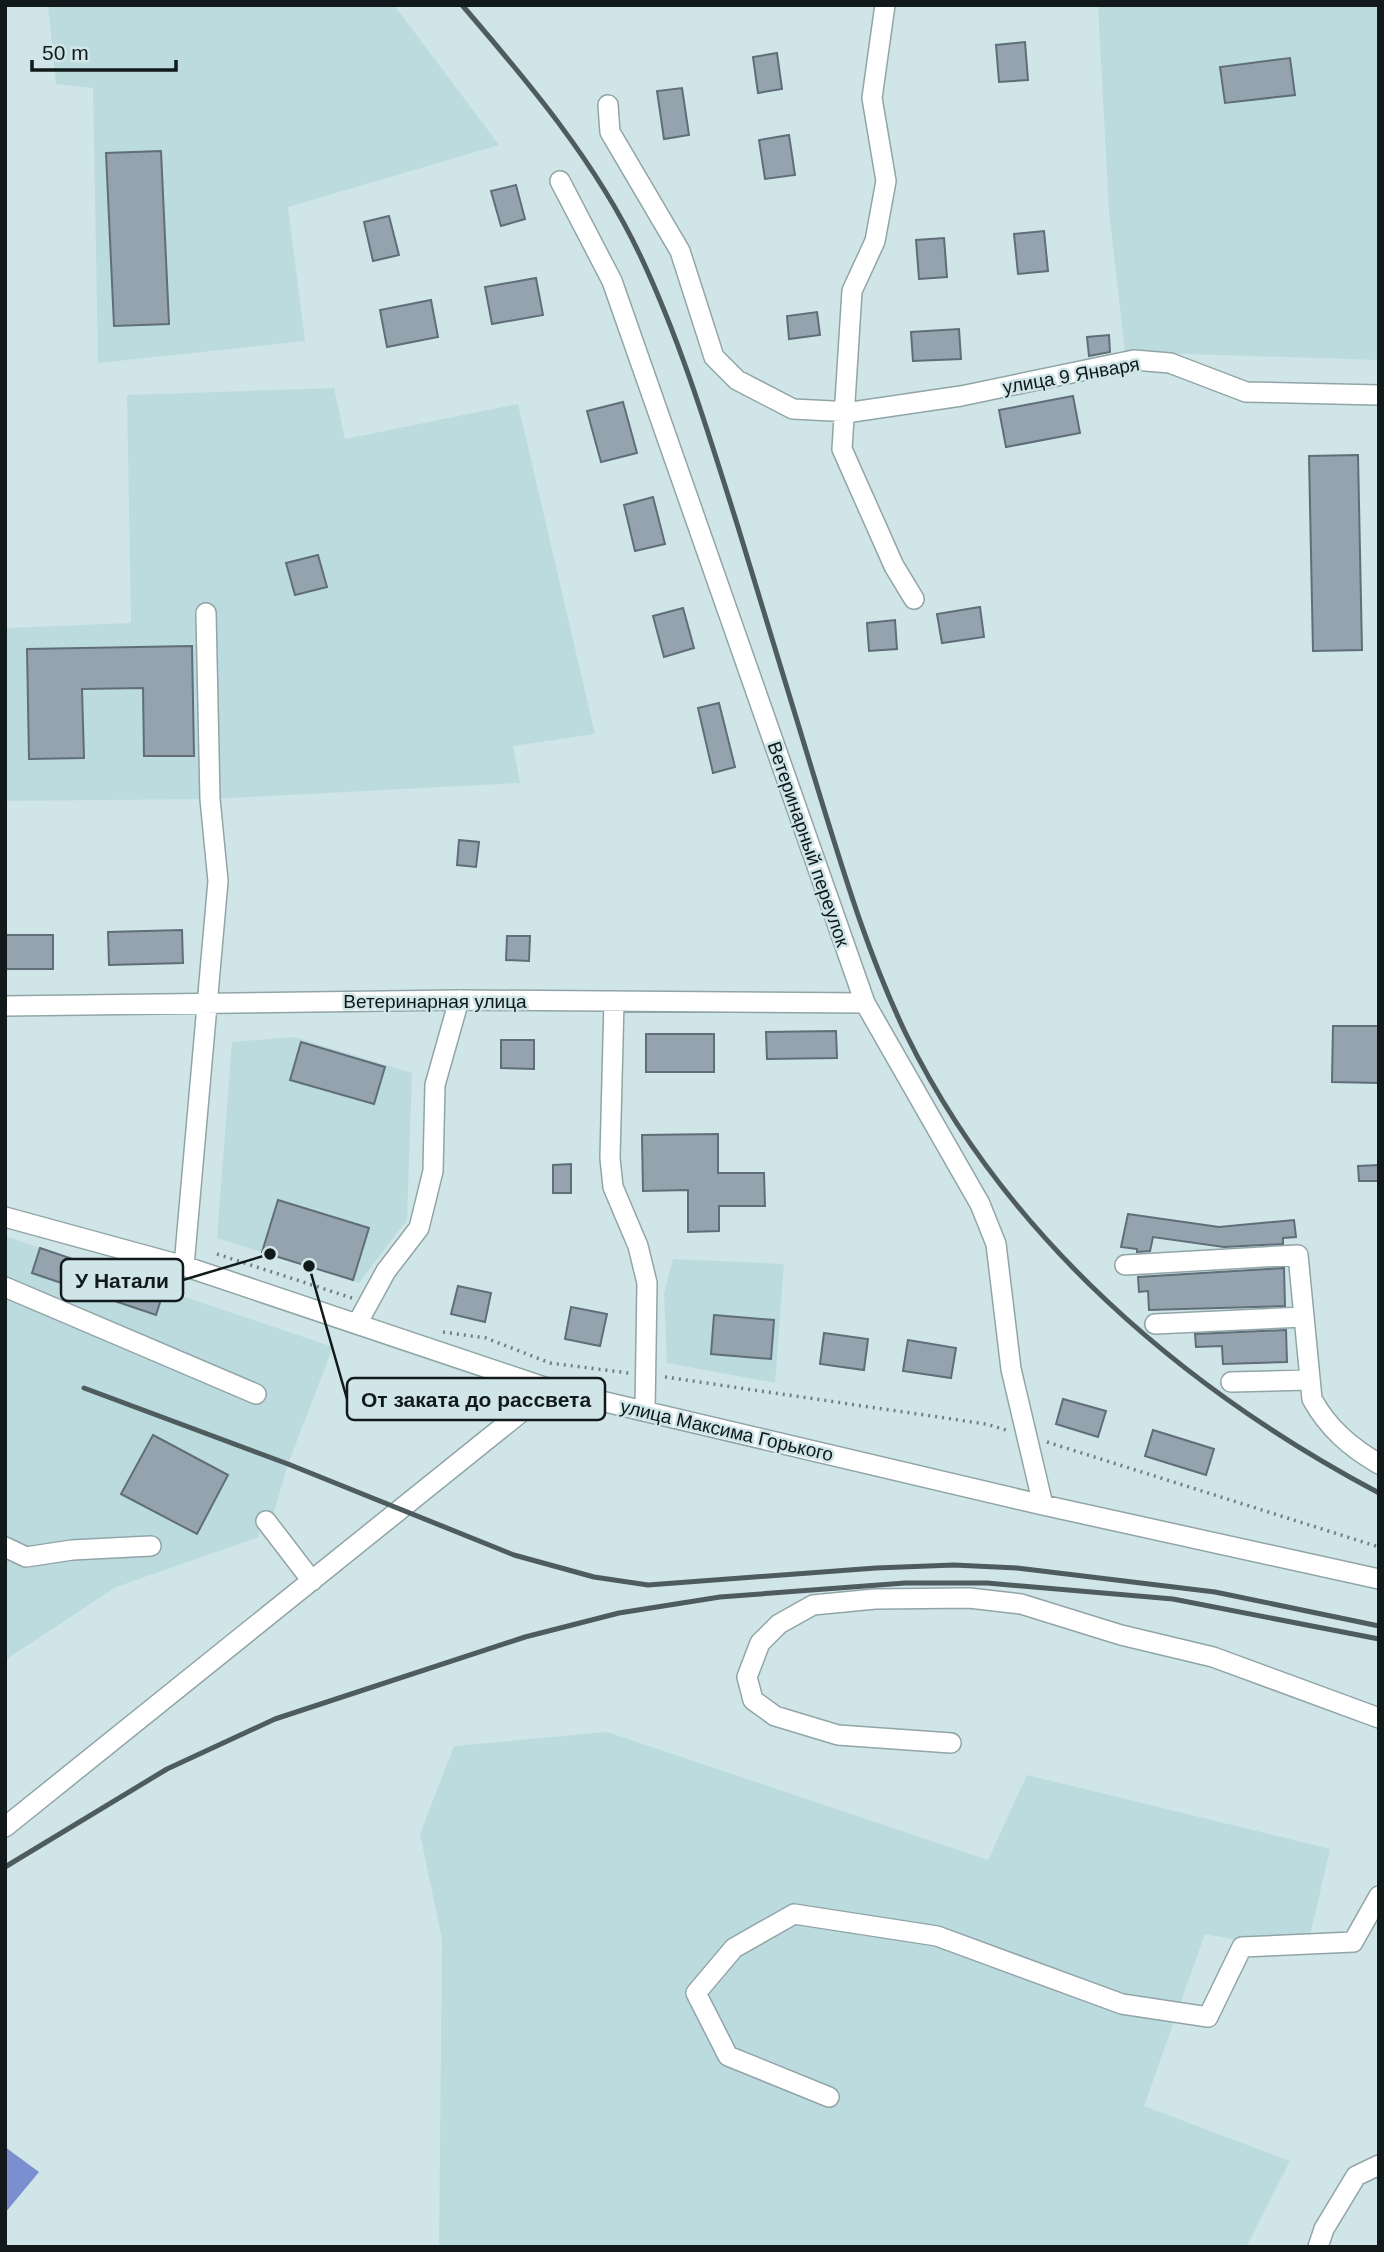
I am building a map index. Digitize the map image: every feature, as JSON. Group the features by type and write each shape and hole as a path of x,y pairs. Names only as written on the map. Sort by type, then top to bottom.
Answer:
{"street":[{"path":"885,5 872,98 886,181 875,241 852,291 842,449 894,566 914,599"},
{"name":"улица 9 Января","path":"608,106 610,131 680,251 713,357 737,380 793,408 843,411 961,396 1135,360 1170,363 1246,392 1379,395"},
{"name":"Ветеринарный переулок","path":"561,181 612,281 865,1003 981,1204 996,1244 1011,1370 1043,1505"},
{"path":"184,1266 218,881 210,799 206,613"},
{"path":"357,1324 386,1271 419,1228 433,1171 435,1085 460,1000"},
{"name":"Ветеринарная улица","path":"5,1006 460,1000 865,1003"},
{"path":"614,1001 610,1158 613,1187 638,1246 648,1283 645,1411"},
{"name":"улица Максима Горького","path":"5,1217 184,1266 550,1389 1043,1505 1379,1579"},
{"path":"1125,1265 1298,1255 1312,1399 1323,1419 1355,1450 1379,1464"},
{"path":"5,1287 256,1395"},
{"path":"1155,1324 1304,1317"},
{"path":"1231,1382 1309,1380"},
{"path":"5,1827 550,1389"},
{"path":"266,1521 312,1581"},
{"path":"5,1546 26,1557 72,1550 151,1546"},
{"path":"951,1743 838,1735 775,1716 753,1700 747,1678 760,1643 779,1624 813,1605 875,1599 969,1598 1008,1603 1213,1657 1379,1718"},
{"path":"829,2097 728,2056 696,1993 734,1948 794,1914 937,1936 1122,2004 1208,2017 1242,1947 1353,1942 1379,1896"},
{"path":"1318,2247 1324,2229 1356,2176 1379,2165"}],"path":[{"path":"217,1254 369,1303"},
{"path":"436,1331 486,1338 550,1363 646,1374 986,1424 1379,1547"}],"shaded area":[{"path":"48,5 394,5 499,145 288,207 305,341 98,363 93,88 56,84"},
{"path":"1098,5 1379,5 1379,360 1125,352 1109,211"},
{"path":"334,388 345,439 518,404 595,734 513,746 520,783 210,799 5,801 5,628 131,623 127,395"},
{"path":"295,1037 412,1073 407,1220 359,1283 217,1238 232,1042"},
{"path":"5,1236 333,1347 288,1464 273,1515 259,1528 259,1537 116,1587 5,1660"},
{"path":"673,1259 784,1264 775,1383 667,1363 664,1294"},
{"path":"607,1732 988,1860 1027,1775 1330,1849 1306,1953 1205,1934 1144,2106 1290,2161 1246,2247 439,2247 442,1939 420,1834 454,1746"}],"water":[{"path":"5,2147 39,2172 5,2213"}],"building":[{"path":"1025,42 1028,80 999,82 996,45"},
{"path":"777,53 782,89 758,93 753,57"},
{"path":"1290,58 1295,95 1225,103 1220,67"},
{"path":"682,88 689,135 664,139 657,91"},
{"path":"789,135 795,175 765,179 759,140"},
{"path":"161,151 169,324 114,326 106,153"},
{"path":"516,185 525,219 501,226 491,191"},
{"path":"389,216 399,255 373,261 364,222"},
{"path":"1044,231 1048,271 1018,274 1014,234"},
{"path":"944,238 947,277 919,279 916,240"},
{"path":"536,278 543,315 492,324 485,287"},
{"path":"431,300 438,337 387,347 380,310"},
{"path":"817,312 820,335 789,339 787,316"},
{"path":"959,329 961,359 913,361 911,332"},
{"path":"1109,335 1110,352 1089,356 1087,337"},
{"path":"1073,396 1080,433 1006,447 999,410"},
{"path":"623,402 637,453 601,462 587,411"},
{"path":"1358,455 1362,650 1313,651 1309,456"},
{"path":"653,497 665,544 635,551 624,505"},
{"path":"318,555 327,587 295,595 286,563"},
{"path":"980,607 984,637 942,643 937,614"},
{"path":"683,608 694,648 664,657 653,616"},
{"path":"895,620 897,649 869,651 867,623"},
{"path":"192,646 194,756 144,756 143,688 82,689 84,758 29,759 27,649"},
{"path":"719,703 735,767 713,773 698,708"},
{"path":"459,840 479,842 476,867 457,865"},
{"path":"182,930 183,963 109,965 108,932"},
{"path":"5,935 53,935 53,969 5,969"},
{"path":"507,936 530,936 529,961 506,960"},
{"path":"1333,1026 1379,1026 1379,1083 1332,1082"},
{"path":"836,1031 837,1058 767,1059 766,1032"},
{"path":"646,1034 714,1034 714,1072 646,1072"},
{"path":"501,1040 534,1040 534,1069 501,1068"},
{"path":"301,1042 385,1067 374,1104 290,1080"},
{"path":"718,1134 718,1173 764,1173 765,1206 719,1206 719,1231 688,1232 688,1190 643,1191 642,1135"},
{"path":"571,1164 571,1193 553,1193 553,1165"},
{"path":"1379,1165 1379,1181 1359,1181 1358,1166"},
{"path":"278,1200 369,1228 353,1280 262,1252"},
{"path":"1128,1214 1219,1227 1294,1220 1296,1237 1283,1238 1283,1244 1224,1247 1153,1237 1150,1251 1137,1252 1137,1249 1121,1247"},
{"path":"40,1248 164,1290 156,1315 32,1273"},
{"path":"1284,1268 1285,1306 1149,1310 1148,1291 1139,1292 1138,1277"},
{"path":"458,1286 491,1293 485,1322 451,1314"},
{"path":"571,1307 607,1314 600,1346 565,1339"},
{"path":"714,1315 774,1320 771,1359 711,1354"},
{"path":"1286,1330 1287,1362 1223,1364 1222,1346 1196,1347 1195,1334"},
{"path":"824,1333 868,1339 864,1370 820,1364"},
{"path":"908,1340 956,1348 951,1378 903,1371"},
{"path":"1063,1399 1106,1411 1098,1437 1056,1424"},
{"path":"1153,1430 1214,1449 1206,1475 1145,1456"},
{"path":"153,1435 228,1475 197,1534 121,1494"}],"railway":[{"path":"462,5 560,124 582,156 622,221 655,288 705,423 858,917 906,1034 947,1107 994,1176 1047,1241 1106,1300 1169,1355 1236,1406 1306,1452 1379,1493"},
{"path":"84,1388 288,1464 514,1555 594,1577 648,1585 876,1568 954,1565 1017,1568 1215,1592 1379,1626"},
{"path":"5,1867 167,1769 275,1719 525,1637 619,1613 720,1597 905,1583 987,1583 1173,1599 1379,1639"}],"place":[{"name":"У Натали","path":"270,1254"},
{"name":"От заката до рассвета","path":"309,1266"}]}
